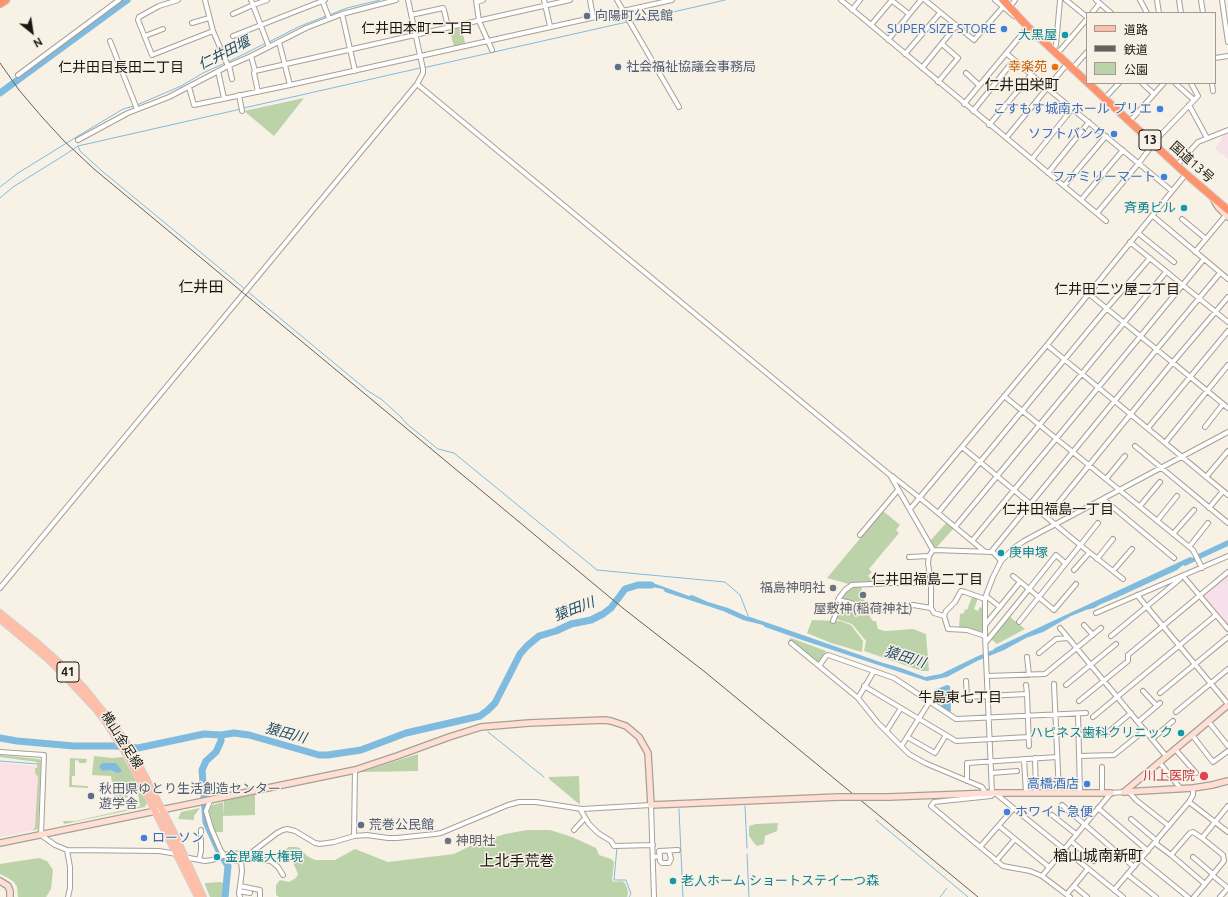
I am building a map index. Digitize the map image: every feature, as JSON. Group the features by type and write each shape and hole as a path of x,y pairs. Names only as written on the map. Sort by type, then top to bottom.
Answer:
{"highway":[{"path":"0,4 6,0"},
{"name":"国道13号","path":"1003,4 1086,80"},
{"name":"国道13号","path":"1090,84 1212,197 1227,214"}],"main road":[{"name":"横山金足線","path":"0,613 65,668 101,708 130,754 184,857 203,897"},
{"name":"横山金足線","path":"0,620 48,659 95,708 123,742"},
{"name":"横山金足線","path":"159,811 198,897"}],"street":[{"path":"18,75 119,0"},
{"path":"178,0 159,6 139,17 138,20 152,55 213,31"},
{"path":"205,0 213,31 228,65 232,79"},
{"path":"251,0 268,44"},
{"path":"233,14 267,0"},
{"path":"233,36 323,0 329,18"},
{"path":"78,140 137,109 168,97 228,65 251,56 268,44 279,42 329,18 394,0"},
{"path":"0,588 417,84 423,74 423,68 408,0"},
{"path":"483,0 477,1 479,20 492,50"},
{"path":"544,0 550,26"},
{"path":"255,71 570,0"},
{"path":"590,0 593,17"},
{"path":"617,0 679,107"},
{"path":"189,87 194,106 224,98 355,71 550,26 672,0"},
{"path":"841,0 1106,221"},
{"path":"852,10 860,0"},
{"path":"871,25 892,0 909,14"},
{"path":"888,40 921,0"},
{"path":"925,0 974,40 1003,4 995,0"},
{"path":"1054,52 1060,0"},
{"path":"1066,0 1086,17"},
{"path":"1096,0 1110,12"},
{"path":"1140,0 1146,12"},
{"path":"1157,0 1159,12"},
{"path":"1179,0 1181,12"},
{"path":"1201,0 1202,12"},
{"path":"1222,0 1228,42"},
{"path":"1093,12 1100,3"},
{"path":"412,15 443,8 448,27"},
{"path":"905,54 940,12"},
{"path":"342,14 355,71"},
{"path":"192,23 209,18"},
{"path":"1054,52 1086,19"},
{"path":"922,68 956,26"},
{"path":"964,104 1028,27"},
{"path":"145,36 163,29"},
{"path":"110,41 137,109"},
{"path":"279,42 290,85"},
{"path":"938,82 958,58 942,44"},
{"path":"1006,52 1031,75 1139,162 1172,191"},
{"path":"1006,138 1047,88 1086,53"},
{"path":"251,56 258,92"},
{"path":"1216,58 1228,56"},
{"path":"973,111 1014,60"},
{"path":"218,71 224,98"},
{"path":"966,73 979,85"},
{"path":"990,125 1031,75"},
{"path":"417,84 985,552"},
{"path":"1105,98 1117,84"},
{"path":"1143,84 1154,94"},
{"path":"1130,122 1163,84"},
{"path":"1176,84 1194,100"},
{"path":"1097,214 1154,143 1198,96 1192,84"},
{"path":"1212,84 1213,91"},
{"path":"239,95 242,109"},
{"path":"1189,105 1208,138"},
{"path":"1032,159 1072,109"},
{"path":"1048,173 1089,122"},
{"path":"1176,165 1198,142 1228,130"},
{"path":"1064,186 1106,136"},
{"path":"1081,200 1123,150"},
{"path":"910,509 1047,345 1186,174"},
{"path":"1195,252 1227,214"},
{"path":"1153,216 1228,279"},
{"path":"1182,219 1206,239"},
{"path":"1138,233 1174,262"},
{"path":"1130,242 1228,322"},
{"path":"938,513 1150,258"},
{"path":"972,541 1097,387 1204,259"},
{"path":"955,527 1166,272"},
{"path":"991,552 1220,273"},
{"path":"1089,294 1228,408"},
{"path":"1047,517 1228,297"},
{"path":"1148,428 1228,331"},
{"path":"1047,345 1228,495"},
{"path":"1165,443 1228,365"},
{"path":"1004,396 1189,547 1195,553 1202,568"},
{"path":"1205,427 1224,404"},
{"path":"1123,897 1087,870 1064,849 994,793 989,739 985,636 986,598 993,577 1001,561 1014,548 1024,541 1228,432"},
{"path":"1135,446 1228,523"},
{"path":"962,447 1089,553 1123,579"},
{"path":"1206,477 1228,451"},
{"path":"1106,479 1126,456"},
{"path":"890,475 933,550"},
{"path":"1140,506 1160,482"},
{"path":"860,535 898,490"},
{"path":"1209,508 1222,490"},
{"path":"1157,521 1177,496"},
{"path":"1103,499 1174,558"},
{"path":"1173,534 1194,510"},
{"path":"1019,622 1098,523"},
{"path":"1189,547 1208,523"},
{"path":"1097,559 1112,539"},
{"path":"1113,571 1132,549"},
{"path":"933,550 993,552 1001,561"},
{"path":"933,550 929,556 928,563 932,608 934,613 944,616"},
{"path":"1074,570 1089,553"},
{"path":"986,642 1056,555 1065,563"},
{"path":"909,557 929,556"},
{"path":"1096,613 1228,556"},
{"path":"1079,701 1128,661 1128,655 1228,572"},
{"path":"1013,576 1054,610 1076,584"},
{"path":"1183,576 1228,629"},
{"path":"1111,636 1183,576"},
{"path":"985,625 1020,582"},
{"path":"833,621 839,598 845,590 852,585 892,583 931,584"},
{"path":"944,616 961,591 986,598 1000,607"},
{"path":"1126,792 1228,704 1137,595"},
{"path":"839,601 851,603 861,607 881,610 913,605 932,608"},
{"path":"1093,717 1216,615"},
{"path":"944,616 948,629 967,630 985,636"},
{"path":"1084,625 1093,635"},
{"path":"1060,628 1166,756"},
{"path":"987,676 1045,674 1101,628"},
{"path":"1039,653 1056,639 1068,638"},
{"path":"1160,694 1228,638"},
{"path":"791,643 858,698 878,723 887,730 910,754 982,788 985,792"},
{"path":"1066,685 1116,644"},
{"path":"819,666 828,655 894,678 956,719 1086,713"},
{"path":"1027,657 1029,674"},
{"path":"1176,712 1228,669"},
{"path":"858,698 874,671"},
{"path":"966,681 967,697 1027,694"},
{"path":"1054,684 1059,793"},
{"path":"1026,685 1029,746"},
{"path":"864,686 956,741 1029,737"},
{"path":"1138,722 1158,705 1143,690"},
{"path":"902,745 930,701"},
{"path":"887,730 901,708"},
{"path":"1078,735 1106,734 1131,713"},
{"path":"1078,714 1080,793"},
{"path":"0,843 355,770 481,727 529,723 611,720 626,726 639,737 648,753 653,844 654,897"},
{"path":"1152,738 1173,721"},
{"path":"1208,722 1228,746"},
{"path":"1079,756 1114,755 1145,730"},
{"path":"907,737 935,753 946,735"},
{"path":"1192,735 1213,762 1228,750"},
{"path":"1175,749 1196,773"},
{"path":"0,752 44,755 41,835"},
{"path":"967,781 967,763 1057,757"},
{"path":"1035,758 1036,793"},
{"path":"1024,759 1026,793"},
{"path":"1159,762 1180,789"},
{"path":"1102,767 1102,793"},
{"path":"354,836 355,770"},
{"path":"991,773 1017,771"},
{"path":"41,835 55,845 67,850 159,851 200,860 212,860 228,854 249,853 254,851 272,836 287,829 295,831 315,843 320,844 326,844 354,836 367,835 397,838 441,833 508,805 519,802 536,802 580,809 985,792 1111,793 1193,788 1228,781"},
{"path":"1114,890 1189,802 1193,795 1193,788"},
{"path":"1126,792 1169,826"},
{"path":"994,793 991,796 934,802 931,806 1003,866 1030,871 1042,876 1069,896 1074,886 1087,870"},
{"path":"1042,876 1111,793"},
{"path":"206,801 208,819 224,856 241,862"},
{"path":"1189,802 1228,832"},
{"path":"1062,805 1134,867"},
{"path":"1202,838 1228,806"},
{"path":"1098,808 1148,851"},
{"path":"580,809 588,824 598,833 611,841 614,846 653,844"},
{"path":"980,847 1013,809"},
{"path":"1052,815 1076,834"},
{"path":"574,830 585,818"},
{"path":"1131,818 1204,884"},
{"path":"999,826 1049,867"},
{"path":"200,860 201,830"},
{"path":"1171,855 1190,833 1193,832 1223,855 1224,861 1194,897"},
{"path":"996,861 1015,839"},
{"path":"1070,841 1094,862"},
{"path":"67,850 70,867 70,888 68,897"},
{"path":"669,851 671,858 669,863 662,863 660,851 678,850"},
{"path":"254,851 263,860 271,861 278,867 283,875"},
{"path":"241,862 248,856 249,853"},
{"path":"653,856 660,856"},
{"path":"1192,857 1228,888 1220,897"},
{"path":"1141,858 1188,897"},
{"path":"240,897 239,888 242,871 241,862"},
{"path":"1128,875 1156,897"},
{"path":"0,881 8,886 10,897"},
{"path":"1074,886 1087,897"},
{"path":"239,888 250,893"},
{"path":"239,888 260,890 260,897"}],"shaded area":[{"path":"1228,132 1228,159 1215,149 1224,134"},
{"path":"1228,576 1228,627 1203,596"},
{"path":"0,762 40,767 38,829 0,837"}],"green space":[{"path":"461,26 465,43 454,46 449,29"},
{"path":"304,98 274,136 244,111"},
{"path":"883,511 900,525 896,530 899,533 869,569 872,572 868,576 876,583 849,584 827,578"},
{"path":"947,522 954,528 936,548 932,546 930,541"},
{"path":"852,587 861,587 866,606 841,600 841,597"},
{"path":"972,597 978,598 974,609 978,611 980,607 982,608 982,633 959,627 960,614 964,613 965,609 967,610"},
{"path":"842,603 869,610 870,617 873,621 876,621 878,629 885,631 913,629 926,634 929,671 922,671 864,651 866,641 852,624 836,619"},
{"path":"1009,616 1025,629 997,644 990,638"},
{"path":"812,620 840,621 851,625 863,641 862,652 831,643 807,633"},
{"path":"791,638 826,651 820,661 816,662 789,640"},
{"path":"418,754 418,771 361,772"},
{"path":"0,755 39,759 41,761 38,829 33,831 35,827 38,777 35,773 37,762 0,757"},
{"path":"94,756 112,758 123,757 147,802 145,807 64,824 63,821 75,821 140,806 138,793 135,792 133,782 125,784 128,797 116,800 114,795 125,793 123,786 113,789 111,776 92,775"},
{"path":"70,758 87,759 86,763 79,763 79,761 75,760 75,776 72,776 72,785 88,786 88,788 69,787"},
{"path":"579,776 580,804 549,779 549,777"},
{"path":"255,794 255,815 223,816 224,801"},
{"path":"223,802 223,832 215,832 209,811 212,805"},
{"path":"200,808 194,816 194,820 178,819 181,812"},
{"path":"778,823 777,831 765,836 764,844 757,846 749,836 749,826 756,824"},
{"path":"527,830 550,830 572,837 596,848 599,855 611,859 614,862 612,880 614,882 624,882 627,887 627,897 279,897 276,895 276,885 280,880 289,882 296,878 298,874 292,860 286,855 285,851 288,847 300,848 307,856 315,860 335,860 355,849 388,862 454,854 476,843 505,834"},
{"path":"39,858 47,861 53,870 51,889 46,897 18,897 17,887 14,882 0,874 0,864"},
{"path":"205,883 223,883 223,897 210,897"}],"water":[{"path":"1228,540 1228,546 1185,566 1183,565 1177,570 1094,608 1071,616 1043,632 1026,638 947,677 927,681 802,640 763,625 743,620 723,611 665,592 663,589 638,586 653,583 689,596 692,595 748,617 925,677 941,674 1190,557 1193,558 1198,554"},
{"path":"947,685 950,686 951,711 949,712 941,706 946,699 934,690"},
{"path":"103,763 116,763 122,771 118,773 110,770 102,771 99,766"}],"waterway":[{"path":"0,93 127,0"},
{"name":"仁井田堰","path":"329,15 347,8 380,0"},
{"path":"630,22 725,0"},
{"name":"仁井田堰","path":"269,42 298,27 326,16"},
{"path":"423,68 627,22"},
{"name":"仁井田堰","path":"228,62 266,43"},
{"name":"仁井田堰","path":"137,105 181,86 203,73 225,63"},
{"path":"244,108 420,68"},
{"name":"仁井田堰","path":"0,187 18,173 78,136 123,109 134,106"},
{"path":"0,198 13,187 78,146 241,109"},
{"path":"78,146 80,151 102,171 245,289"},
{"path":"247,291 368,391 381,399 407,424 438,449 454,453 597,570 725,582 740,595 749,618"},
{"name":"猿田川","path":"0,738 74,746 114,746 138,748 204,734 221,735 234,733 249,735 319,755 361,750 406,733 480,716 495,703 520,654 539,636 556,631 571,624 591,620 603,614 611,608 625,589 638,585 651,585"},
{"path":"488,732 544,777"},
{"path":"221,735 221,741 216,752 206,761 202,770 206,822 220,853 228,866 225,897"},
{"path":"0,761 37,764"},
{"path":"745,806 747,848"},
{"path":"679,809 683,897"},
{"path":"876,820 968,897"},
{"path":"617,847 614,880 626,880 631,894 629,897"},
{"path":"747,854 749,897"},
{"path":"940,897 947,888"}],"railway":[{"path":"0,63 19,90 42,117 64,141 94,169 624,609 705,672 978,897"}],"place":[{"name":"向陽町公民館","path":"587,16"},
{"name":"SUPER SIZE STORE","path":"1004,29"},
{"name":"大黒屋","path":"1065,35"},
{"name":"社会福祉協議会事務局","path":"618,67"},
{"name":"幸楽苑","path":"1055,67"},
{"name":"こすもす城南ホール プリエ","path":"1160,109"},
{"name":"ソフトバンク","path":"1114,134"},
{"name":"ファミリーマート","path":"1164,177"},
{"name":"斉勇ビル","path":"1184,208"},
{"name":"庚申塚","path":"1001,553"},
{"name":"福島神明社","path":"833,588"},
{"name":"屋敷神(稲荷神社)","path":"863,595"},
{"name":"ハピネス歯科クリニック","path":"1181,733"},
{"name":"川上医院","path":"1204,776"},
{"name":"高橋酒店","path":"1087,784"},
{"name":"秋田県ゆとり生活創造センター 遊学舎","path":"91,796"},
{"name":"ホワイト急便","path":"1007,812"},
{"name":"荒巻公民館","path":"361,825"},
{"name":"ローソン","path":"144,838"},
{"name":"神明社","path":"448,841"},
{"name":"金毘羅大権現","path":"217,857"},
{"name":"老人ホーム ショートステイ一つ森","path":"673,881"}],"district":[{"name":"仁井田本町二丁目","path":"417,28"},
{"name":"仁井田目長田二丁目","path":"121,67"},
{"name":"仁井田栄町","path":"1022,85"},
{"name":"仁井田","path":"201,287"},
{"name":"仁井田二ツ屋二丁目","path":"1117,289"},
{"name":"仁井田福島一丁目","path":"1058,509"},
{"name":"仁井田福島二丁目","path":"927,579"},
{"name":"牛島東七丁目","path":"960,697"},
{"name":"楢山城南新町","path":"1098,856"},
{"name":"上北手荒巻","path":"517,861"}]}
